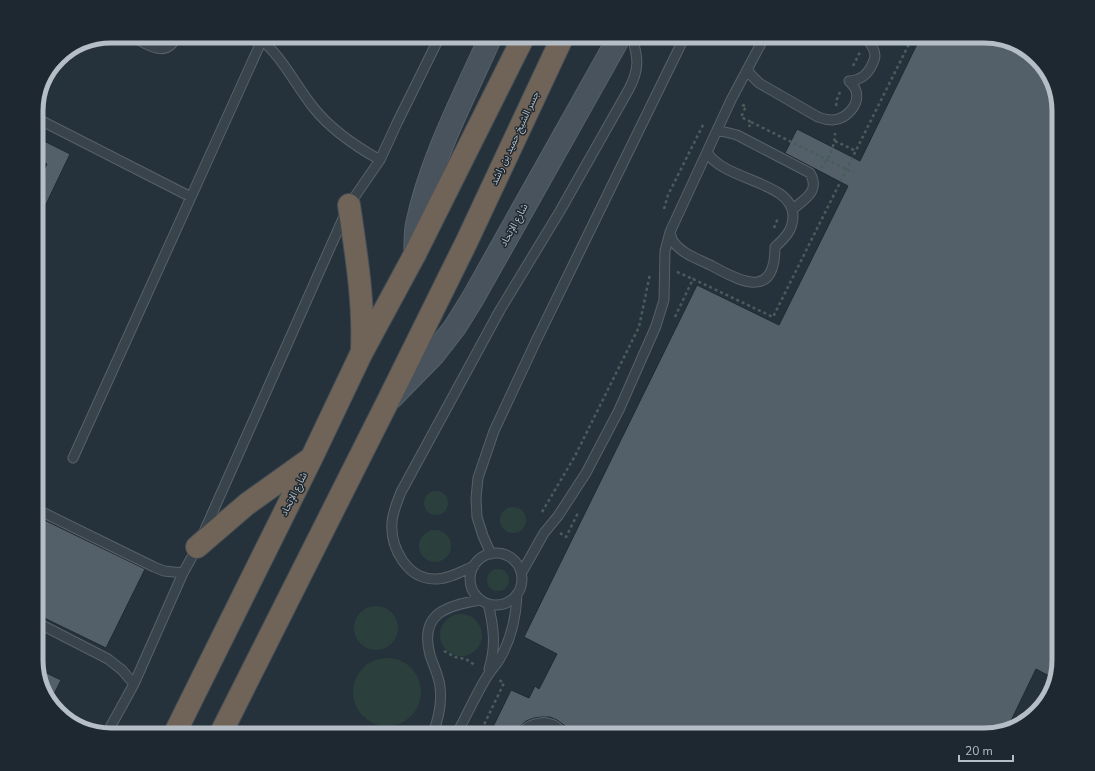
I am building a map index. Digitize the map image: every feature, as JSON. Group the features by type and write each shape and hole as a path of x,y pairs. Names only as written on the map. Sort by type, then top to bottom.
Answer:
{"highway":[{"name":"شارع الإتحاد","path":"177,728 312,457 361,354 440,206 521,43"},
{"name":"جسر الشيخ حميد بن راشد","path":"467,241 560,43"},
{"path":"349,205 362,299 363,326 361,354"},
{"name":"شارع الإتحاد","path":"224,728 467,241"},
{"path":"197,547 247,504 312,457"}],"street":[{"name":"شارع الإتحاد","path":"415,254 417,226 425,192 435,162 488,43"},
{"name":"شارع الإتحاد","path":"388,401 434,354 462,316 616,43"}],"lane":[{"path":"146,43 161,49 168,48 174,43"},
{"path":"72,458 191,197 257,43"},
{"path":"264,43 281,60 313,108 333,128 355,146 380,160"},
{"path":"109,728 134,684 183,573 197,547 349,205 380,160 437,43"},
{"path":"474,566 450,576 436,579 420,576 408,568 399,555 393,540 392,524 394,507 500,310 560,211 630,89 637,69 638,59 634,43"},
{"path":"491,554 477,517 476,498 478,478 494,431 536,341 682,43"},
{"path":"522,572 544,533 575,491 586,473 619,410 656,326 664,300 664,258 670,232 716,130 761,43"},
{"path":"847,80 855,80 865,75 875,57 874,50 869,43"},
{"path":"748,68 750,74 758,83 826,120 835,120 844,117 851,111 856,103 856,92 847,80"},
{"path":"43,122 191,197"},
{"path":"716,130 730,132 744,138 810,173 813,179 813,191 793,209"},
{"path":"670,232 673,240 686,252 736,279 746,282 758,282 767,277 773,268 775,247 788,234 793,223 793,209 787,200 778,192 720,166 710,157 707,152"},
{"path":"43,512 154,567 164,571 183,573"},
{"path":"435,728 438,721 441,703 440,685 427,638 431,622 442,610 456,604 484,602 499,606 509,602 517,595 523,580 519,565 514,559 499,553 481,558 474,566 470,574 470,584 473,593 484,602 493,622 493,658 488,675"},
{"path":"460,728 506,645 515,618 517,595"},
{"path":"43,626 108,659 122,670 134,684"},
{"path":"527,728 530,725 545,722 558,728"}],"path":[{"path":"813,179 827,160 835,141 837,99 864,43"},
{"path":"673,320 693,279 773,317 910,43"},
{"path":"664,210 668,194 705,119"},
{"path":"752,122 854,174"},
{"path":"835,141 856,151"},
{"path":"773,228 787,200"},
{"path":"580,509 566,537 538,519 575,456 639,327 651,267"}],"green space":[{"path":"436,491 441,492 447,498 447,508 441,514 436,515 431,514 425,508 424,503 425,498 431,492"},
{"path":"513,507 522,511 526,520 522,529 513,533 504,529 500,520 504,511"},
{"path":"432,530 438,530 448,537 451,546 450,552 444,559 438,562 432,562 422,555 419,549 419,543 426,533"},
{"path":"494,569 502,569 509,576 509,584 502,591 494,591 487,584 487,576"},
{"path":"372,606 380,606 385,607 392,612 397,619 397,637 392,644 385,649 372,650 364,647 357,640 354,632 354,624 357,616 364,609"},
{"path":"461,614 476,620 482,635 476,650 461,656 446,650 440,635 446,620"},
{"path":"387,658 400,661 411,668 418,679 421,692 418,705 411,716 400,723 387,726 374,723 363,716 356,705 353,692 356,679 363,668 374,661"}],"building":[{"path":"918,43 997,44 1014,50 1029,60 1045,81 1051,98 1052,112 1052,660 1050,676 1036,669 1010,723 1001,726 984,728 566,728 557,720 550,717 542,717 526,721 518,728 492,728 511,690 529,698 535,686 539,689 557,654 524,637 697,285 779,325 848,186 785,153 797,129 860,161"},
{"path":"43,140 70,154 43,210 43,172 47,164 43,162"},
{"path":"43,519 145,569 106,648 43,617"},
{"path":"44,672 61,680 53,696"}]}
